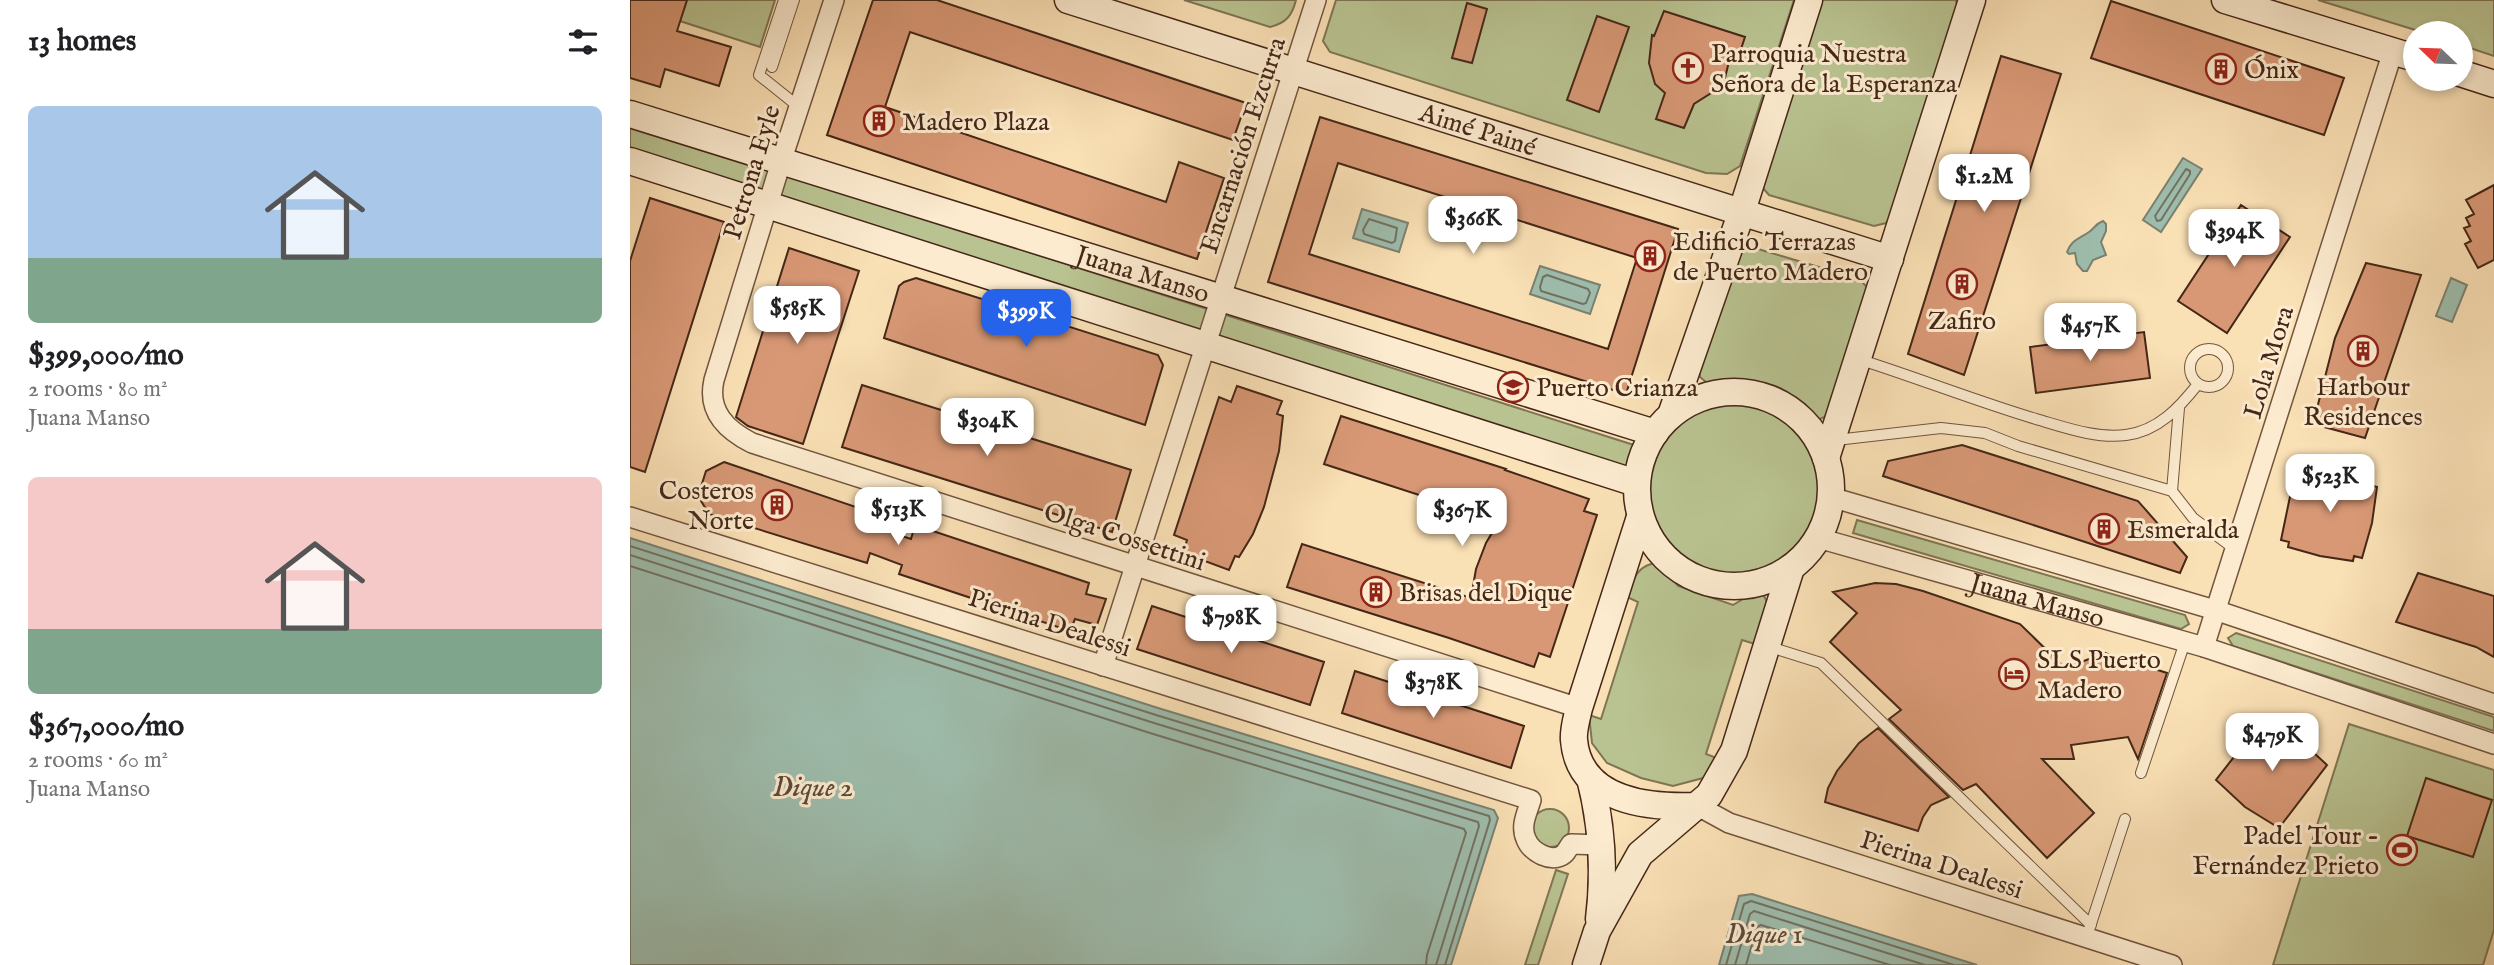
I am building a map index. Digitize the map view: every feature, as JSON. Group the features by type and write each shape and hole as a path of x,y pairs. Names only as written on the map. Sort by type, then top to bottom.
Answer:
{"street":[{"name":"Petrona Eyle","path":"713,401 714,380 834,0"},
{"name":"Aimé Painé","path":"1068,0 1890,260"},
{"name":"Encarnación Ezcurra","path":"1103,666 1316,0"},
{"path":"1809,0 1741,214 1663,424 1642,457 1636,484 1640,517 1660,554 1689,576 1721,586 1752,585 1779,576 1791,568 1818,538 1825,525 1831,497 1829,449 1972,0"},
{"path":"2225,0 2403,55"},
{"name":"Lola Mora","path":"2204,647 2403,58"},
{"path":"2473,77 2494,84"},
{"name":"Juana Manso","path":"630,114 1220,299 1663,424"},
{"name":"Juana Manso","path":"630,160 1636,484"},
{"path":"1663,424 1685,405 1716,394 1732,392 1762,396 1780,403 1808,425 1818,440 1829,449"},
{"name":"Olga Cossettini","path":"713,401 723,422 752,443 1579,708"},
{"name":"Juana Manso","path":"1831,497 2215,610 2494,704"},
{"name":"Pierina Dealessi","path":"630,517 1531,800 1523,823 1525,839 1534,851 1545,857 1556,858 1565,854 1570,844 1602,845"},
{"path":"1640,517 1579,708 1574,738 1579,764 1590,778 1614,794 1644,805 1698,807"},
{"name":"Juana Manso","path":"1818,538 2204,647 2494,744"},
{"path":"1586,965 1597,931 1640,854 1709,795 1734,751 1791,568"},
{"path":"1590,778 1598,809 1602,845 1597,931"},
{"name":"Pierina Dealessi","path":"1698,807 1737,826 2089,931 2172,965"}],"lane":[{"path":"784,0 759,75 799,107"},
{"path":"772,67 794,0"},
{"path":"2203,349 2221,353 2228,364 2228,371 2222,382 2211,387 2198,384 2191,374 2190,362 2193,357 2203,349"},
{"path":"1858,359 1994,406 2085,433 2125,435 2151,428 2179,408 2198,384"},
{"path":"2172,491 2179,408"},
{"path":"1829,449 1941,428 1985,433 2018,446 2172,491 2193,518 2236,551"},
{"path":"2141,773 2185,642"},
{"path":"1767,646 1812,658 1827,667 2089,931 2125,819"}],"green space":[{"path":"687,0 775,0 760,47 680,21"},
{"path":"1184,0 1296,0 1288,18 1270,27"},
{"path":"1336,0 1794,0 1740,166 1727,174 1706,173 1330,52 1323,41"},
{"path":"1815,0 1956,0 1958,11 1894,214 1886,223 1874,226 1769,195 1762,187"},
{"path":"2318,0 2494,0 2494,56 2473,49 2473,21 2403,21 2403,26"},
{"path":"630,125 1637,446 1629,471 630,152"},
{"path":"1748,246 1859,279 1867,287 1829,415 1820,419 1815,417 1787,392 1769,384 1748,381 1706,382 1700,377 1699,368 1741,247"},
{"path":"1735,401 1768,408 1797,426 1815,455 1822,488 1815,521 1797,550 1768,568 1735,575 1702,568 1673,550 1655,521 1648,488 1655,455 1673,426 1702,408"},
{"path":"1857,520 2185,615 2189,624 2181,629 1853,533"},
{"path":"1658,563 1678,586 1733,605 1753,593 1764,596 1768,604 1755,644 1742,640 1706,754 1719,759 1703,778 1673,786 1641,778 1607,763 1592,743 1589,715 1601,719 1638,602 1627,597 1634,579 1645,566"},
{"path":"2236,633 2494,717 2494,731 2233,646 2228,638"},
{"name":"Padel Tour - Fernández Prieto","path":"2349,724 2494,770 2494,930 2483,965 2273,965"},
{"path":"1550,809 1564,814 1569,828 1564,842 1550,847 1536,842 1531,828 1536,814"},
{"path":"1556,870 1568,874 1538,965 1525,965"}],"water":[{"path":"2183,158 2202,169 2161,232 2143,220"},
{"path":"1362,209 1408,223 1399,252 1353,238"},
{"path":"2103,221 2106,231 2101,242 2106,255 2093,260 2087,271 2083,271 2077,264 2075,253 2067,252 2073,242"},
{"path":"1540,266 1600,285 1590,314 1530,294"},
{"path":"2451,278 2467,285 2452,322 2436,316"},
{"name":"Dique 2","path":"630,538 1158,708 1494,810 1498,818 1451,965 630,965"},
{"name":"Dique 1","path":"1752,894 1977,965 1719,965 1739,896"}],"building":[{"path":"630,0 687,0 677,31 731,47 719,86 665,69 660,87 630,78"},
{"name":"Madero Plaza","path":"873,0 937,0 1246,103 1233,140 910,32 885,107 1166,202 1179,162 1224,178 1197,259 827,135"},
{"name":"Ónix","path":"2111,1 2344,78 2324,135 2091,58"},
{"path":"1467,3 1487,9 1472,63 1452,58"},
{"name":"Parroquia Nuestra Señora de la Esperanza","path":"1664,11 1745,37 1739,55 1731,53 1725,78 1719,88 1694,104 1684,128 1656,119 1665,93 1655,84 1649,63 1652,35 1654,36"},
{"path":"1597,16 1629,27 1599,112 1567,100"},
{"name":"Zafiro","path":"2001,56 2061,74 1964,375 1908,354"},
{"name":"Edificio Terrazas de Puerto Madero","path":"1320,117 1678,229 1626,394 1268,282","holes":["1338,163 1637,258 1608,349 1309,254"]},
{"path":"2494,185 2494,260 2478,268 2465,244 2471,241 2464,228 2470,226 2466,218 2474,214 2466,200"},
{"path":"650,198 724,222 645,472 630,467 630,261"},
{"path":"2241,205 2290,237 2227,333 2178,301"},
{"path":"789,248 859,271 803,444 748,426 736,417"},
{"name":"Harbour Residences","path":"2366,263 2421,275 2365,438 2313,424 2335,338"},
{"path":"916,278 1158,355 1163,365 1145,425 884,338 899,286"},
{"path":"2144,332 2150,378 2036,393 2030,347"},
{"path":"862,385 1131,470 1112,532 842,447"},
{"path":"1237,386 1282,401 1277,414 1283,416 1279,451 1264,507 1253,534 1239,557 1235,556 1229,570 1183,553 1187,540 1174,535 1219,397 1231,402"},
{"path":"1341,416 1506,469 1589,499 1584,511 1597,515 1550,657 1539,653 1534,667 1287,587 1302,544 1471,598 1476,569 1486,543 1499,521 1324,464"},
{"name":"Esmeralda","path":"1962,445 2138,501 2187,557 2180,573 1883,476 1888,461"},
{"path":"724,462 882,516 877,528 911,539 915,525 1089,583 1086,594 1106,599 1097,625 1075,619 1070,631 899,574 902,565 870,553 867,563 709,514 698,496 706,471"},
{"path":"2305,466 2355,475 2371,481 2370,485 2377,487 2372,523 2362,558 2354,556 2353,561 2320,556 2288,547 2289,542 2281,540 2292,487 2298,469 2304,471"},
{"path":"2418,573 2494,596 2494,657 2476,647 2396,622"},
{"path":"1875,583 1896,584 1923,591 2020,624 2065,668 2105,653 2167,673 2138,759 2128,737 2071,745 2074,759 2042,759 2094,813 2047,858 1976,784 1963,790 1889,719 1901,710 1830,642 1857,613 1833,592"},
{"path":"1152,606 1324,662 1310,705 1137,649"},
{"path":"1355,671 1524,726 1511,768 1342,713"},
{"path":"2265,717 2299,739 2327,765 2279,828 2245,807 2216,780"},
{"path":"1878,728 1949,797 1931,805 1918,831 1825,802 1828,788 1837,771 1859,743"},
{"path":"2426,778 2492,800 2473,857 2407,836"}],"place":[{"name":"Parroquia Nuestra Señora de la Esperanza","path":"1688,68"},
{"name":"Ónix","path":"2221,69"},
{"name":"Madero Plaza","path":"879,121"},
{"name":"Edificio Terrazas de Puerto Madero","path":"1650,256"},
{"name":"Zafiro","path":"1962,284"},
{"name":"Harbour Residences","path":"2363,351"},
{"name":"Puerto Crianza","path":"1513,387"},
{"name":"Costeros Norte","path":"777,505"},
{"name":"Esmeralda","path":"2104,529"},
{"name":"Brisas del Dique","path":"1376,592"},
{"name":"SLS Puerto Madero","path":"2014,674"},
{"name":"Padel Tour - Fernández Prieto","path":"2402,850"}]}
